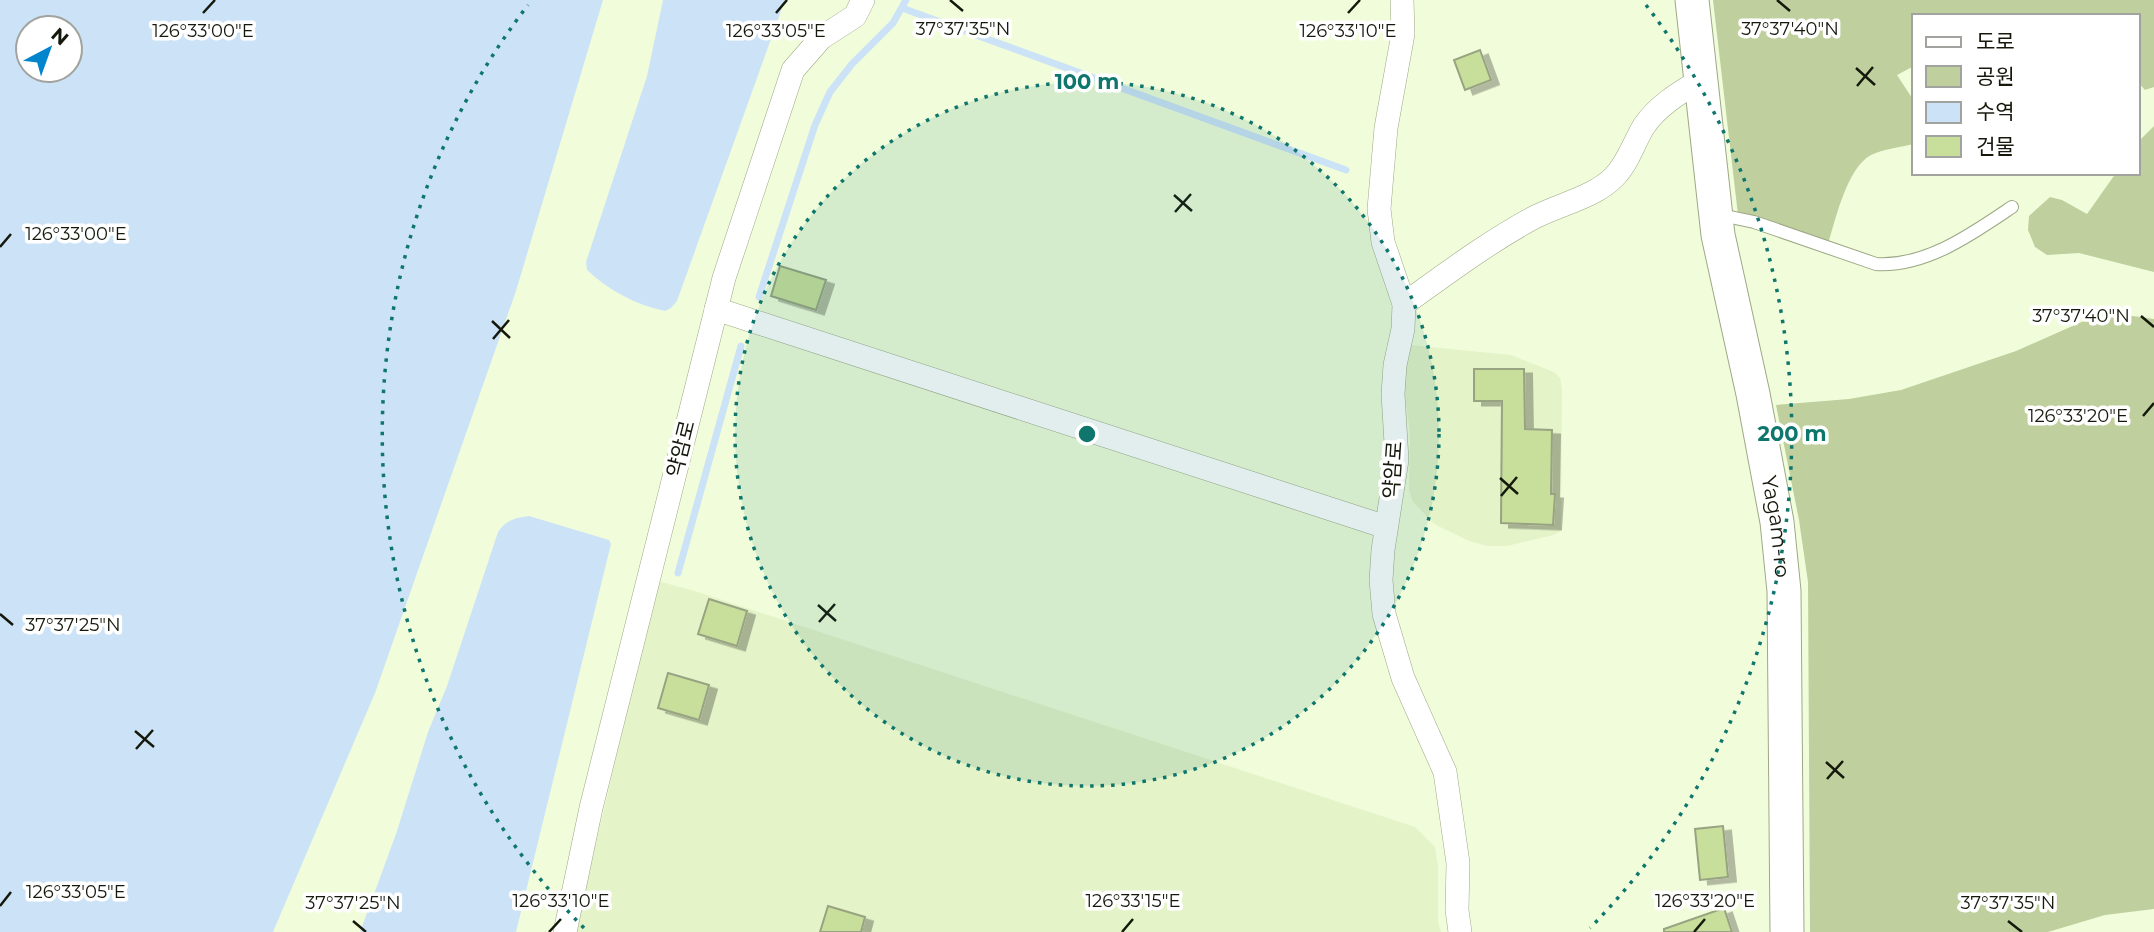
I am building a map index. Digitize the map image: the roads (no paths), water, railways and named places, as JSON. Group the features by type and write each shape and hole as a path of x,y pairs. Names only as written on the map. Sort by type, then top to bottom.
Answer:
{"street":[{"name":"약암로","path":"565,932 591,808 724,278 793,70 821,38 855,16 863,0"},
{"name":"약암로","path":"1402,0 1403,34 1386,128 1379,209 1383,242 1404,304 1393,394 1396,460 1381,580 1384,614 1403,678 1446,772 1458,863 1457,910 1460,932"},
{"name":"Yagam-ro","path":"1692,0 1718,235 1753,394 1782,554 1787,932"},
{"path":"1404,304 1500,238 1599,188 1614,177 1655,112 1702,79"},
{"path":"716,309 1386,527"}],"lane":[{"path":"1716,214 1754,222 1876,264 1892,265 1928,256 1956,243 2011,207"}],"water":[{"path":"0,0 603,0 516,291 375,693 273,932 0,932"},
{"path":"663,0 785,0 677,301 665,311 633,301 613,290 587,270 586,262 647,76"},
{"path":"529,516 609,540 611,544 516,932 360,932 498,532 511,520"}],"waterway":[{"path":"759,297 815,125 830,92 852,64 893,23 906,0"},
{"path":"902,8 1346,170"},
{"path":"678,573 741,346"}]}
